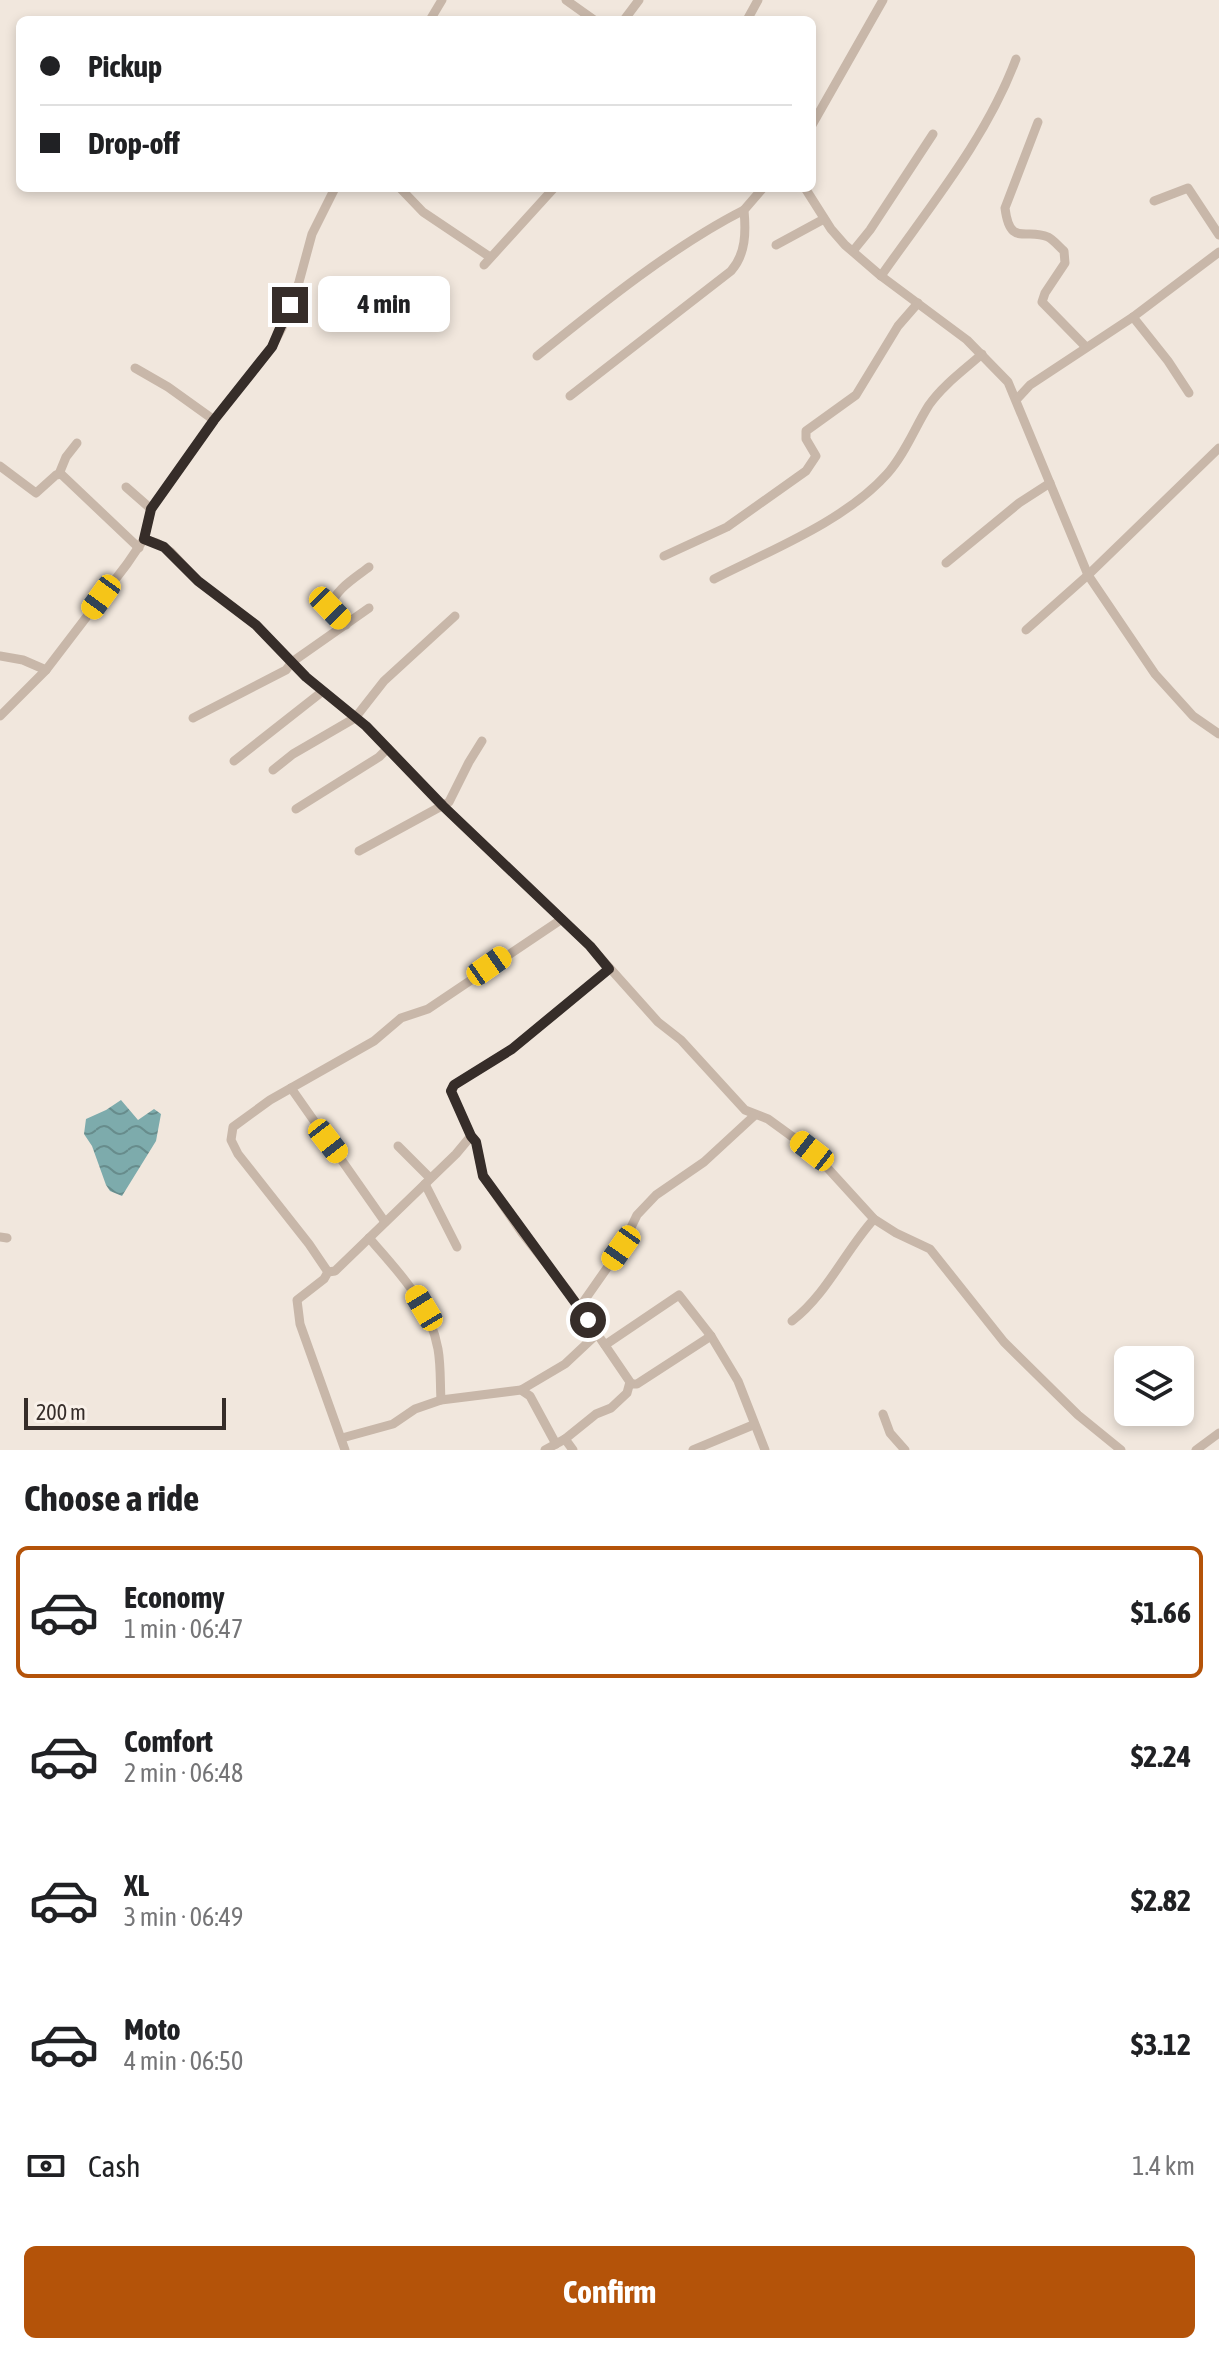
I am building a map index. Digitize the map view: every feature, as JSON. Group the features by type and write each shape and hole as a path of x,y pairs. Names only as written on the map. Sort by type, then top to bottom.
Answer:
{"street":[{"path":"566,0 588,16"},
{"path":"816,118 883,0"},
{"path":"881,276 959,168 991,115 1016,59"},
{"path":"1038,122 1005,208 1006,220 1010,229 1019,234 1045,236 1064,251 1065,263 1042,302 1086,347"},
{"path":"853,251 933,134"},
{"path":"1154,201 1188,188 1219,235"},
{"path":"0,716 46,670 142,544 151,509 278,337 299,282 312,234 333,192"},
{"path":"404,192 423,212 487,261 550,192"},
{"path":"537,356 598,307 715,225 744,210 760,192"},
{"path":"807,192 824,219 853,251 881,276 967,340 1008,382 1088,575 1155,674 1193,716 1219,734"},
{"path":"570,396 731,271 743,249 744,210"},
{"path":"776,245 824,219"},
{"path":"1017,399 1030,385 1133,317 1219,252"},
{"path":"664,556 727,527 806,471 816,456 806,439 806,431 856,395 898,326 918,303"},
{"path":"1133,317 1189,393"},
{"path":"714,579 809,531 873,488 889,472 930,404 982,354"},
{"path":"135,368 214,420"},
{"path":"1008,382 1030,385"},
{"path":"0,466 36,493 59,474 66,457 77,443"},
{"path":"1026,630 1088,575 1219,448"},
{"path":"59,474 142,544 157,543 171,552 198,581 256,625 323,691 388,748 443,806 562,919 658,1022 681,1040 731,1097 745,1110 783,1128 812,1151 874,1219 930,1249 1004,1342 1078,1415 1121,1450"},
{"path":"946,563 1019,503 1050,483"},
{"path":"126,487 151,509"},
{"path":"346,625 330,608 332,600 345,585 369,567"},
{"path":"193,718 286,670 292,662 369,608"},
{"path":"273,770 293,754 355,718 384,681 455,616"},
{"path":"0,656 23,660 46,670"},
{"path":"234,761 323,691"},
{"path":"359,851 449,802 482,741"},
{"path":"296,809 379,757 388,748"},
{"path":"328,1272 246,1167 231,1140 237,1123 374,1041 401,1018 428,1009 562,919"},
{"path":"545,1450 561,1442 596,1414 611,1408 627,1393 629,1379 483,1176 476,1142 451,1091 454,1085 512,1049 609,969"},
{"path":"291,1088 385,1222"},
{"path":"579,1308 621,1248 637,1215 656,1195 704,1162 755,1115"},
{"path":"328,1272 335,1271 471,1136"},
{"path":"398,1146 428,1181 457,1247"},
{"path":"792,1321 815,1301 874,1219"},
{"path":"369,1238 408,1282 424,1308 438,1350 441,1400"},
{"path":"328,1272 324,1279 300,1297 297,1308 345,1450"},
{"path":"605,1345 679,1295 711,1336 738,1381 765,1450"},
{"path":"342,1438 393,1424 415,1409 441,1400 521,1390 565,1364 597,1334"},
{"path":"630,1384 637,1384 711,1336"},
{"path":"521,1390 530,1396 561,1442 573,1450"},
{"path":"883,1414 890,1433 905,1450"},
{"path":"693,1450 753,1425"},
{"path":"1196,1450 1219,1433"}],"water":[{"path":"121,1100 138,1120 154,1109 161,1114 156,1141 122,1196 110,1191 106,1185 92,1146 84,1134 86,1119"}],"route":[{"path":"290,305 272,347 214,420 151,509 144,539 171,552 198,581 256,625 306,677 366,726 423,787 590,946 609,969 512,1049 454,1085 451,1091 476,1142 483,1176 588,1320"}]}
